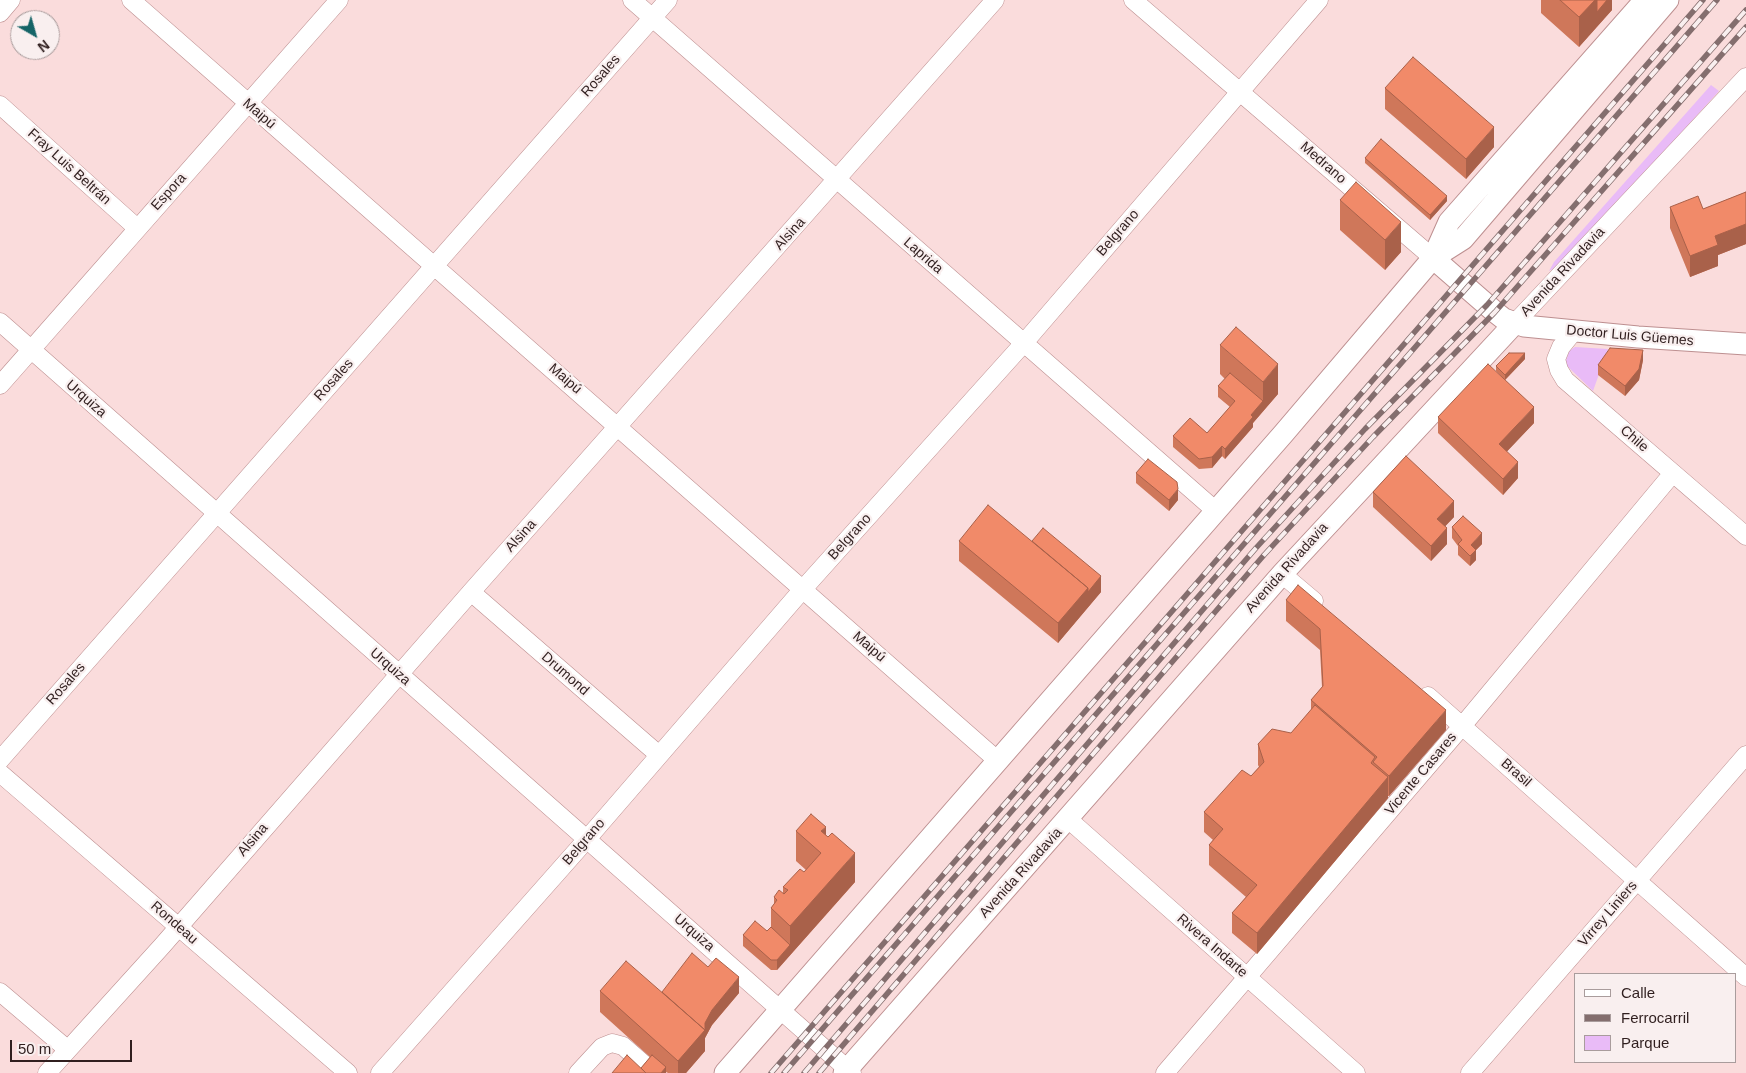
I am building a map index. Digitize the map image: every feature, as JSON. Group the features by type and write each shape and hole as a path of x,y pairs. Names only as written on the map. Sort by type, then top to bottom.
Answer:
{"main road":[{"path":"1433,258 1463,239 1668,0"},
{"path":"725,1073 1433,258 1449,222 1640,2"},
{"name":"Medrano","path":"1433,258 1495,312 1515,323"},
{"name":"Doctor Luis Güemes","path":"1515,323 1574,332 1746,344"},
{"name":"Avenida Rivadavia","path":"848,1072 1282,574 1351,497 1515,323"}],"street":[{"path":"0,13 11,0"},
{"name":"Maipú","path":"132,0 248,104 997,760"},
{"name":"Espora","path":"0,385 340,0"},
{"name":"Laprida","path":"632,0 1023,344 1216,510"},
{"name":"Rosales","path":"0,760 668,0"},
{"name":"Alsina","path":"47,1073 995,0"},
{"name":"Medrano","path":"1133,0 1433,258"},
{"name":"Belgrano","path":"380,1073 587,839 803,589 1023,344 1319,0"},
{"name":"Avenida Rivadavia","path":"1515,323 1746,77"},
{"name":"Fray Luis Beltrán","path":"0,105 137,228"},
{"name":"Urquiza","path":"0,322 399,675 781,1009 848,1072"},
{"name":"Chile","path":"1574,332 1561,347 1556,359 1559,370 1565,380 1746,536"},
{"name":"Vicente Casares","path":"1166,1073 1463,726 1673,473"},
{"path":"1282,574 1327,612"},
{"name":"Drumond","path":"471,592 659,755"},
{"name":"Brasil","path":"1418,688 1746,977"},
{"name":"Virrey Liniers","path":"1470,1073 1746,755"},
{"name":"Rondeau","path":"0,773 348,1073"},
{"name":"Rivera Indarte","path":"1068,819 1356,1073"},
{"path":"0,992 67,1049"},
{"path":"578,1073 602,1047 612,1043 624,1046 654,1073"}],"green space":[{"path":"1711,85 1719,91 1561,265 1549,271 1554,262"},
{"path":"1575,347 1608,349 1593,391 1565,364 1569,351"}],"building":[{"path":"1560,0 1595,0 1579,17"},
{"path":"1597,0 1607,0 1597,12"},
{"path":"1413,57 1494,127 1466,159 1385,88"},
{"path":"1381,139 1447,196 1430,215 1365,158"},
{"path":"1356,182 1401,222 1385,240 1340,200"},
{"path":"1746,192 1746,224 1715,236 1718,245 1690,256 1670,207 1698,196 1703,209"},
{"path":"1236,327 1278,364 1263,382 1220,345"},
{"path":"1610,348 1643,350 1639,369 1625,386 1598,365"},
{"path":"1509,353 1525,353 1505,375 1496,366"},
{"path":"1488,364 1534,407 1499,444 1518,462 1503,479 1438,417"},
{"path":"1230,373 1263,401 1251,415 1253,417 1225,449 1222,446 1212,457 1199,459 1173,436 1190,418 1207,433 1235,401 1218,386"},
{"path":"1406,456 1454,501 1437,519 1447,528 1431,546 1373,492"},
{"path":"1148,459 1177,482 1178,489 1169,500 1136,473"},
{"path":"988,505 1088,588 1058,623 959,541"},
{"path":"1463,516 1482,533 1471,545 1476,550 1470,556 1458,544 1462,540 1452,527"},
{"path":"1043,528 1101,576 1088,592 1088,588 1032,541"},
{"path":"1298,585 1446,710 1389,776 1373,762 1377,757 1311,700 1323,686 1320,629 1286,600"},
{"path":"1315,705 1375,757 1371,763 1388,777 1257,933 1232,913 1257,885 1209,845 1223,829 1204,812 1242,770 1251,776 1264,762 1258,744 1272,729 1291,733"},
{"path":"811,814 826,827 821,831 828,837 832,833 855,853 790,926 771,908 777,900 774,897 779,890 784,894 788,890 783,887 800,869 804,872 821,853 796,831"},
{"path":"755,921 767,931 771,927 790,945 777,960 771,960 743,935"},
{"path":"692,953 708,967 716,958 739,977 712,1010 705,1023 705,1030 662,992"},
{"path":"626,961 705,1030 678,1061 600,991"},
{"path":"627,1055 646,1073 612,1073"},
{"path":"652,1055 666,1067 661,1073 646,1073 641,1068"}],"railway":[{"path":"771,1073 1703,0"},
{"path":"784,1073 1717,0"},
{"path":"804,1073 1256,548 1365,429 1487,305 1746,10"},
{"path":"819,1073 1264,555 1373,437 1495,312 1746,27"}]}
